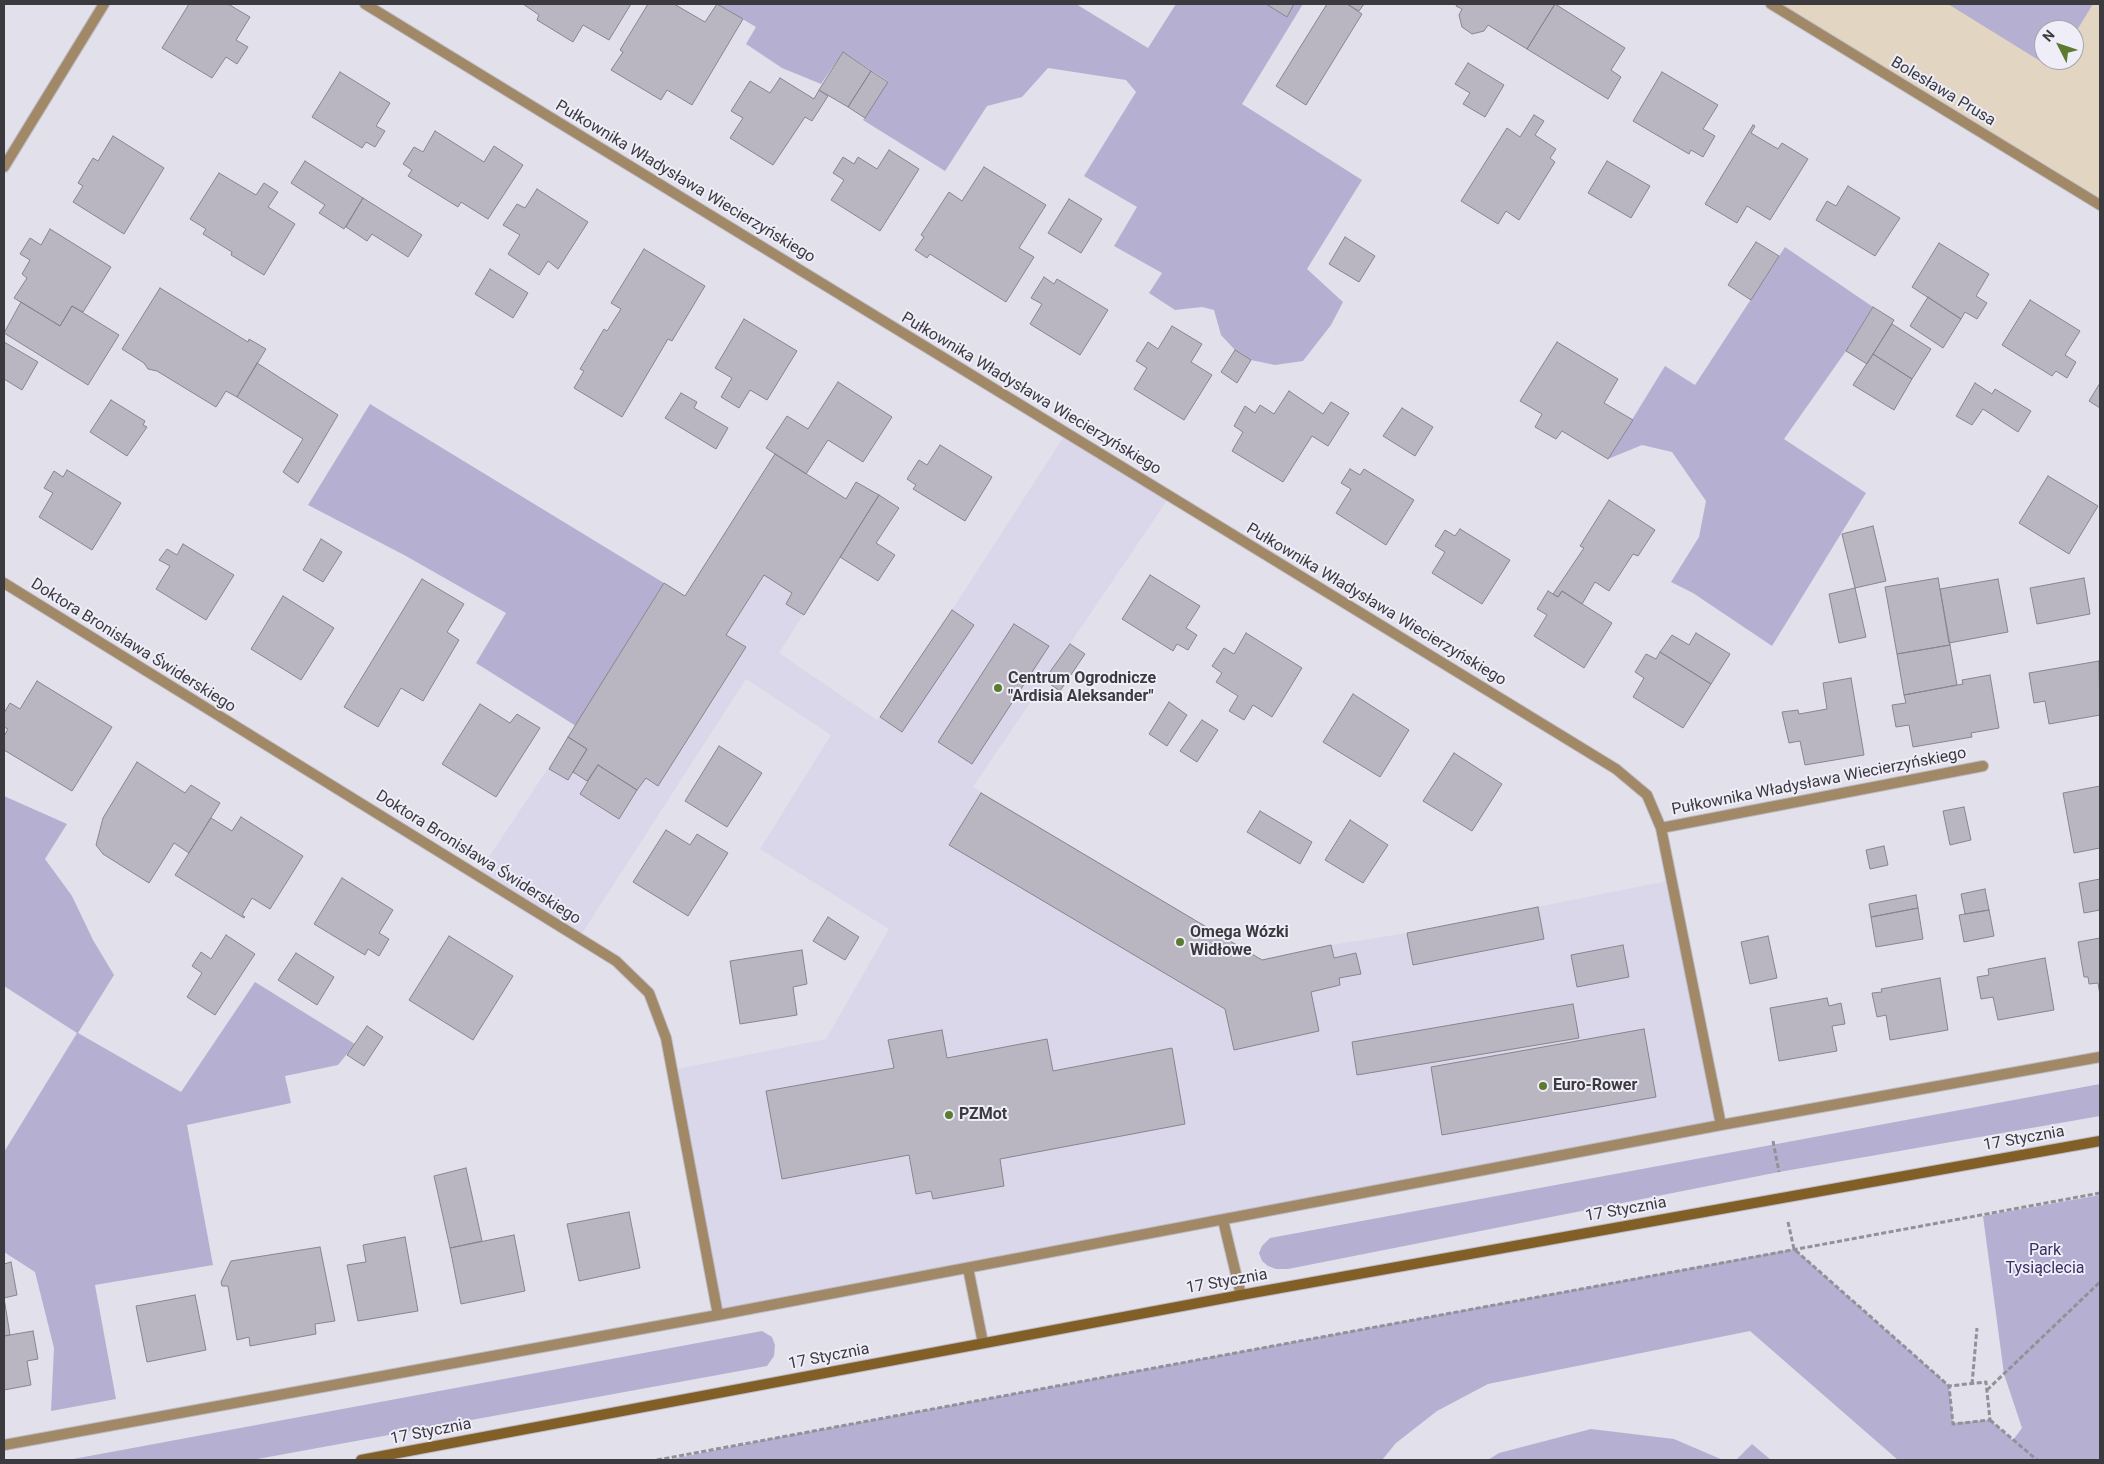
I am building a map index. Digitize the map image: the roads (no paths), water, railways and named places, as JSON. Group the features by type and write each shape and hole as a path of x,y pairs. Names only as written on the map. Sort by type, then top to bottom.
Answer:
{"street":[{"path":"4,167 104,4"},
{"name":"Pułkownika Władysława Wiecierzyńskiego","path":"365,4 1616,769 1647,795 1662,828 1721,1125"},
{"name":"Bolesława Prusa","path":"1771,4 2100,205"},
{"name":"Doktora Bronisława Świderskiego","path":"4,584 616,961 649,992 666,1038 718,1315"},
{"name":"Pułkownika Władysława Wiecierzyńskiego","path":"1662,828 1983,766"},
{"path":"4,1445 718,1315 1768,1116 2100,1057"},
{"name":"17 Stycznia","path":"361,1460 1241,1295 2100,1141"},
{"path":"1223,1220 1241,1295"},
{"path":"968,1268 983,1343"}],"place":[{"name":"Centrum Ogrodnicze \"Ardisia Aleksander\"","path":"998,688"},
{"name":"Omega Wózki Widłowe","path":"1180,942"},
{"name":"Euro-Rower","path":"1543,1086"},
{"name":"PZMot","path":"949,1115"}],"park label":[{"name":"Park Tysiąclecia","path":"2045,1260"}]}
